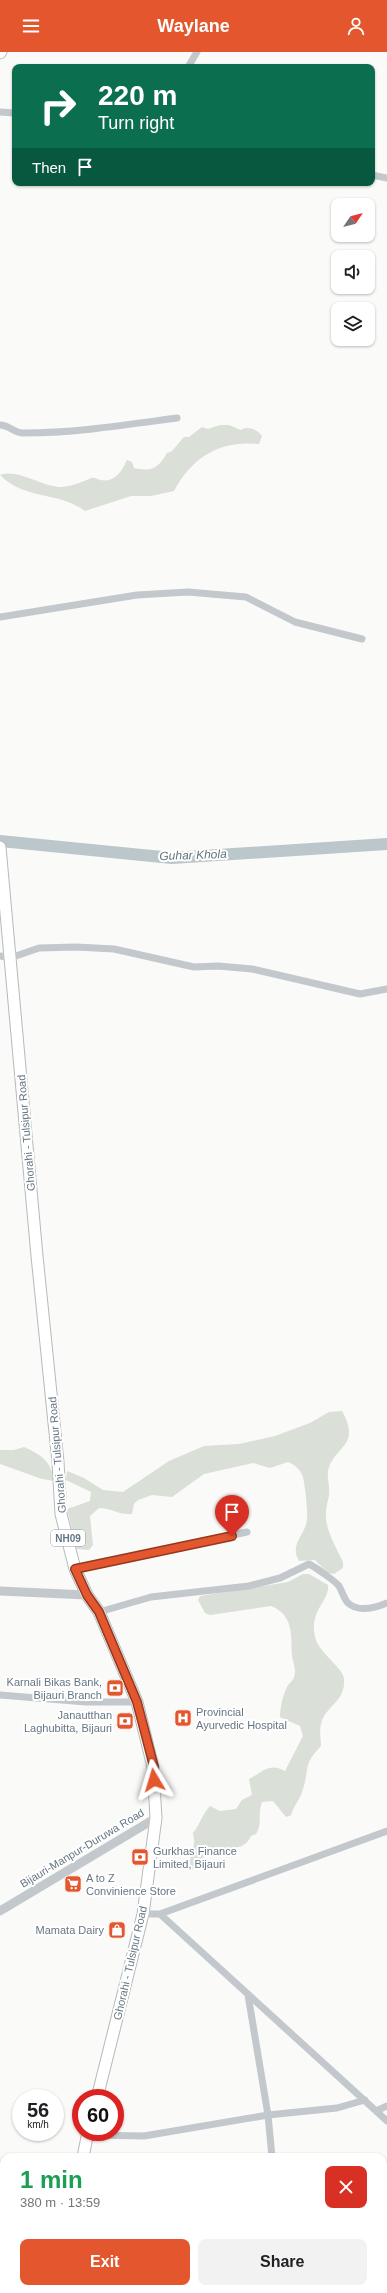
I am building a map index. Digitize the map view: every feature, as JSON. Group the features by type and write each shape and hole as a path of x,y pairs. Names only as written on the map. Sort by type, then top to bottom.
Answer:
{"main road":[{"name":"NH09","path":"0,847 5,957"},
{"name":"Ghorahi - Tulsipur Road","path":"5,957 58,1462 61,1514 75,1569 87,1595 99,1612 137,1702 154,1767 156,1818 143,1914 99,2089"},
{"path":"84,2153 86,2141"}],"street":[{"path":"190,64 197,52"},
{"path":"0,112 12,112"},
{"path":"375,176 387,178"},
{"path":"0,425 6,425 19,433 59,433 177,418"},
{"path":"0,617 137,595 188,592 246,597 295,622 362,639"},
{"path":"5,957 39,948 92,947 140,953 194,967 218,966 252,969 360,994 387,989"},
{"path":"75,1569 247,1532"},
{"path":"99,1612 151,1597 249,1586 280,1578 309,1564 338,1584 349,1603 359,1608 371,1609 387,1603"},
{"path":"0,1591 87,1595"},
{"path":"0,1695 86,1702 137,1702"},
{"name":"Bijauri-Manpur-Duruwa Road","path":"0,1911 156,1818"},
{"path":"143,1914 160,1914 387,1832"},
{"path":"160,1914 387,2121"},
{"path":"248,1995 268,2115 272,2153"},
{"path":"124,2135 144,2136 268,2115 337,2108 365,2100"},
{"path":"376,2111 387,2106"}],"shaded area":[{"path":"220,425 229,425 241,430 250,428 262,436 259,444 245,443 232,445 209,453 189,469 174,491 151,496 131,496 85,511 64,500 30,492 20,488 9,483 0,475 14,474 46,484 62,487 77,484 92,478 110,480 117,476 127,460 132,462 134,468 154,468 184,437 189,437 202,427 208,429"},
{"path":"342,1411 349,1432 348,1439 331,1462 328,1471 329,1495 326,1508 327,1526 343,1562 343,1568 334,1574 328,1573 315,1560 299,1561 296,1555 297,1545 306,1526 307,1505 302,1474 293,1464 288,1462 270,1468 253,1463 204,1474 172,1497 152,1495 138,1500 134,1504 132,1514 99,1508 90,1516 93,1545 89,1550 77,1549 67,1509 90,1501 91,1492 66,1480 67,1471 84,1478 103,1490 123,1492 169,1461 204,1446 239,1444 275,1436 310,1423 329,1412"},
{"path":"24,1447 41,1456 45,1460 51,1468 54,1481 42,1479 0,1464 0,1450 14,1450"},
{"path":"303,1574 309,1574 328,1585 326,1597 316,1614 314,1630 318,1645 343,1675 344,1687 342,1693 339,1699 323,1718 320,1729 321,1746 309,1762 302,1792 291,1815 286,1817 273,1801 262,1802 258,1830 256,1834 251,1836 248,1842 239,1847 212,1850 192,1870 190,1863 194,1843 193,1833 207,1809 210,1806 220,1811 236,1809 242,1800 252,1795 249,1779 270,1768 275,1767 285,1771 303,1736 300,1726 280,1717 284,1694 295,1674 290,1627 284,1615 271,1606 210,1615 205,1613 198,1600 200,1596 288,1582"}],"waterway":[{"name":"Guhar Khola","path":"0,841 172,858 387,844"}],"place":[{"name":"Karnali Bikas Bank, Bijauri Branch","path":"115,1688"},
{"name":"Provincial Ayurvedic Hospital","path":"183,1718"},
{"name":"Janautthan Laghubitta, Bijauri","path":"125,1721"},
{"name":"Gurkhas Finance Limited, Bijauri","path":"140,1857"},
{"name":"A to Z Convinience Store","path":"73,1884"},
{"name":"Mamata Dairy","path":"117,1930"}],"route":[{"path":"154,1780 154,1767 137,1702 99,1612 87,1595 75,1569 232,1536"}]}
